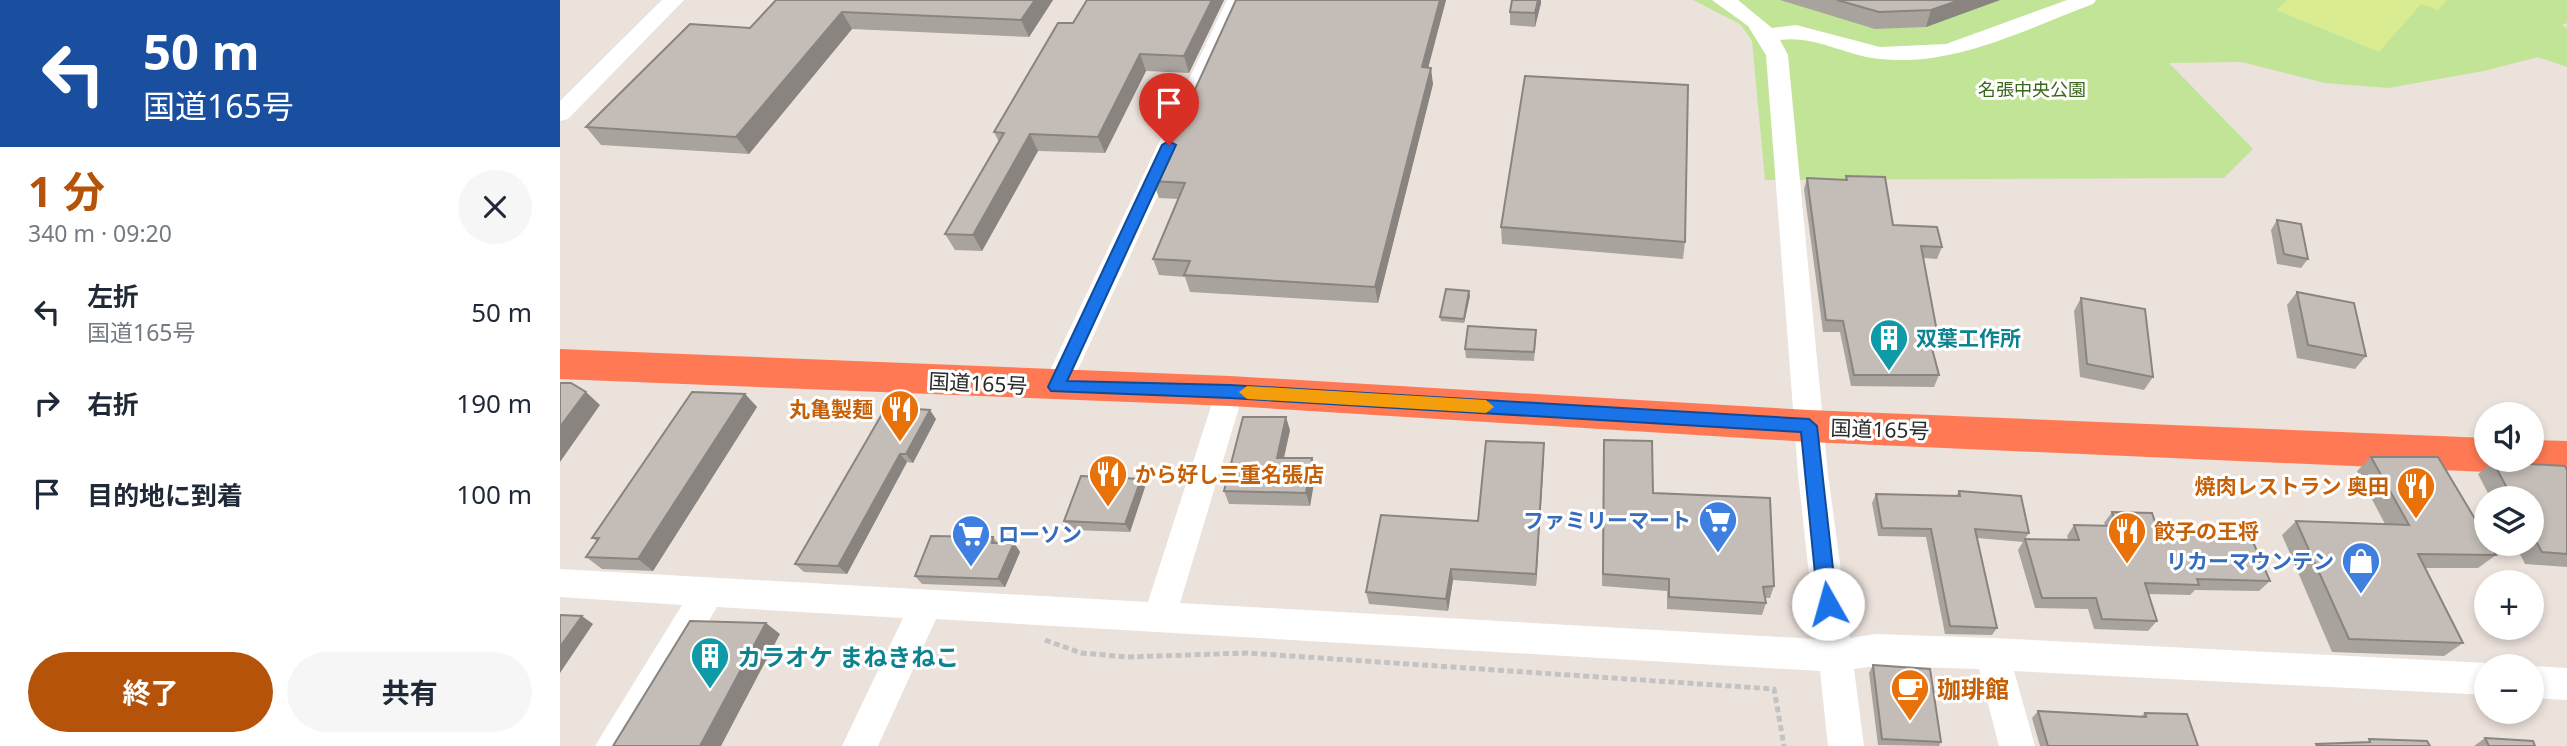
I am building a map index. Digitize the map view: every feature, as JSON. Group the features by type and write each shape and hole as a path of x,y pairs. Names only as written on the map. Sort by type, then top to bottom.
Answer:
{"highway":[{"name":"国道165号","path":"560,364 1056,387 1230,391 1809,426 2474,454"},
{"path":"2544,457 2567,458"}],"street":[{"path":"560,114 674,0"},
{"path":"1056,387 1237,0"},
{"path":"1722,0 1752,18 1768,35 1777,55 1780,72 1809,426 1833,656 1846,746"},
{"path":"1768,35 1796,31 1881,53 1949,50 2086,0"},
{"path":"1159,619 1230,391"},
{"path":"560,583 1833,656 1876,650 1992,654 2474,678"},
{"path":"613,746 709,590"},
{"path":"860,746 927,603"},
{"path":"1992,654 2017,746"},
{"path":"2544,683 2567,684"}],"path":[{"path":"1043,638 1081,653 1128,657 1247,653 1774,689 1784,746"}],"green space":[{"name":"名張中央公園","path":"1693,0 2567,0 2567,23 2562,25 2567,28 2567,67 2538,57 2484,71 2388,88 2325,83 2242,62 2169,63 2253,149 2224,178 1765,180 1752,41 1740,24"},
{"path":"2287,0 2447,0 2438,10 2421,4 2379,52 2276,10"}],"building":[{"path":"776,0 1035,0 1021,20 842,12 736,137 586,127 690,24 750,28"},
{"path":"1087,0 1212,0 1184,56 1140,54 1098,137 1030,134 973,235 945,234 1004,133 994,132 1058,23 1073,23"},
{"path":"1236,0 1440,0 1422,67 1431,68 1375,287 1184,275 1190,261 1153,259 1185,183 1153,181"},
{"path":"1512,0 1538,0 1535,13 1510,12"},
{"path":"1837,0 1960,0 1931,10 1879,12"},
{"path":"1525,76 1688,85 1685,242 1501,227"},
{"path":"1846,176 1885,177 1893,225 1937,227 1942,247 1921,246 1938,337 1929,337 1939,375 1854,375 1843,321 1826,320 1807,178 1847,180"},
{"path":"2277,220 2301,224 2308,259 2284,254"},
{"path":"1446,289 1469,291 1464,319 1440,317"},
{"path":"2297,292 2354,303 2366,356 2308,345"},
{"path":"2081,298 2145,309 2153,377 2087,364"},
{"path":"1468,326 1536,330 1534,352 1465,349"},
{"path":"560,383 571,383 586,392 560,427"},
{"path":"692,392 745,394 638,559 586,557 599,538 592,538"},
{"path":"900,408 930,410 906,454 900,454 838,566 795,564 882,414 896,415"},
{"path":"1243,417 1286,417 1277,458 1312,458 1306,493 1224,491"},
{"path":"1604,440 1652,441 1653,493 1770,498 1774,586 1763,587 1766,603 1669,597 1669,579 1603,574"},
{"path":"1486,441 1544,443 1536,574 1451,569 1446,599 1366,592 1381,515 1478,521"},
{"path":"2371,457 2438,457 2474,517 2474,555 2418,554 2463,643 2349,639 2296,521 2409,525"},
{"path":"2544,465 2565,466 2567,554 2544,552 2544,486 2506,486 2498,472 2544,472"},
{"name":"から好し三重名張店","path":"1081,476 1141,479 1125,524 1064,521"},
{"path":"1959,491 2021,496 2029,533 1975,529 1997,628 1950,626 1931,529 1882,528 1876,494 1960,496"},
{"path":"2112,512 2152,513 2156,525 2177,526 2180,534 2250,535 2270,581 2197,579 2199,585 2145,583 2157,621 2102,619 2096,598 2042,598 2025,539 2079,540 2074,525 2117,526"},
{"name":"ローソン","path":"931,536 993,537 992,543 1014,543 998,579 915,576"},
{"path":"560,615 582,616 560,647"},
{"name":"カラオケ まねきねこ","path":"690,621 766,623 700,746 613,746"},
{"path":"1873,665 1930,669 1941,742 1882,739"},
{"path":"2038,711 2146,717 2145,713 2187,714 2198,746 2048,746"},
{"path":"2485,738 2533,741 2535,746 2489,746"},
{"path":"2369,739 2427,741 2430,746 2316,744 2370,742"}],"slow traffic":[{"path":"1247,392 1486,407"}],"place":[{"name":"双葉工作所","path":"1889,372"},
{"name":"丸亀製麺","path":"900,443"},
{"name":"から好し三重名張店","path":"1108,508"},
{"name":"焼肉レストラン 奥田","path":"2416,520"},
{"name":"ファミリーマート","path":"1718,554"},
{"name":"餃子の王将","path":"2127,565"},
{"name":"ローソン","path":"971,568"},
{"name":"リカーマウンテン","path":"2361,595"},
{"name":"カラオケ まねきねこ","path":"710,690"},
{"name":"珈琲館","path":"1910,722"}],"route":[{"path":"1169,145 1056,387 1230,391 1809,426 1828,604"}]}
